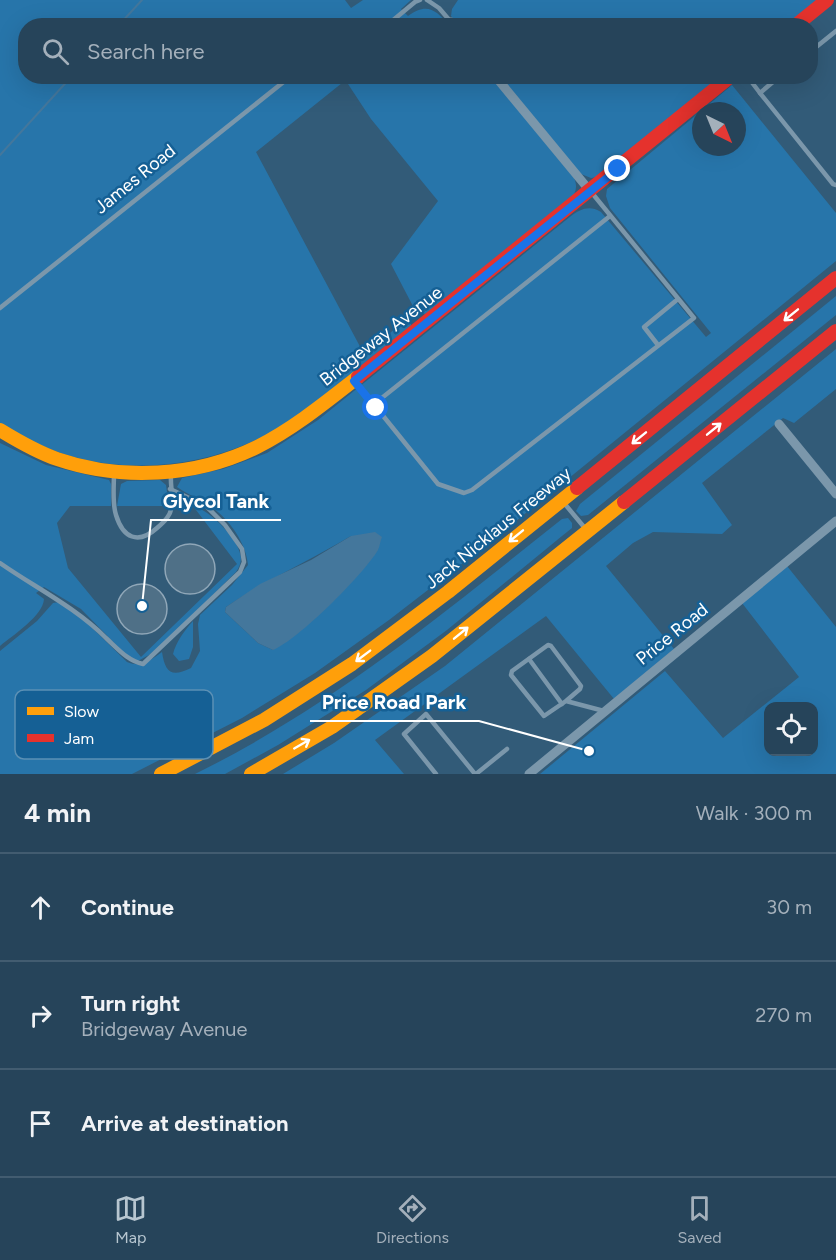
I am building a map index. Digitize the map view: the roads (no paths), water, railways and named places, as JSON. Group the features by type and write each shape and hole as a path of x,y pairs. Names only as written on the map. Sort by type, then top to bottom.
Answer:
{"main road":[{"path":"805,18 827,0"},
{"name":"Bridgeway Avenue","path":"0,430 29,448 82,467 114,473 144,475 171,473 226,459 256,448 288,430 354,381 722,84"},
{"name":"Jack Nicklaus Freeway","path":"213,747 264,720 352,664 448,592 836,278"},
{"path":"251,774 332,727 432,656 836,331"},
{"name":"Jack Nicklaus Freeway","path":"161,774 190,759"}],"street":[{"path":"502,84 590,191"},
{"path":"779,424 836,494"},
{"name":"Price Road","path":"529,774 836,521"}],"lane":[{"path":"396,18 420,0"},
{"path":"427,0 439,8 447,18"},
{"path":"818,46 836,32"},
{"name":"James Road","path":"0,308 281,84"},
{"path":"753,84 836,185"},
{"path":"760,93 771,84"},
{"path":"354,381 438,484 464,493 472,490 694,318 590,191"},
{"path":"373,405 610,216"},
{"path":"658,345 644,327 678,299"},
{"path":"114,473 115,514 130,537 138,539 168,518 172,506 171,473"},
{"path":"0,563 72,608 133,662 144,664 240,572 244,562 242,549 225,525 206,506 170,489"},
{"path":"562,500 587,531"},
{"path":"548,645 551,646 581,686 580,689 544,716 511,675 512,671 529,659 548,645"},
{"path":"529,659 564,702 604,711"},
{"path":"436,774 404,734 425,715 428,715 475,774 507,749"}],"waterway":[{"path":"125,18 142,0"},
{"path":"0,155 65,84"}],"place":[{"name":"Glycol Tank","path":"142,606"},
{"name":"Price Road Park","path":"589,751"}]}
